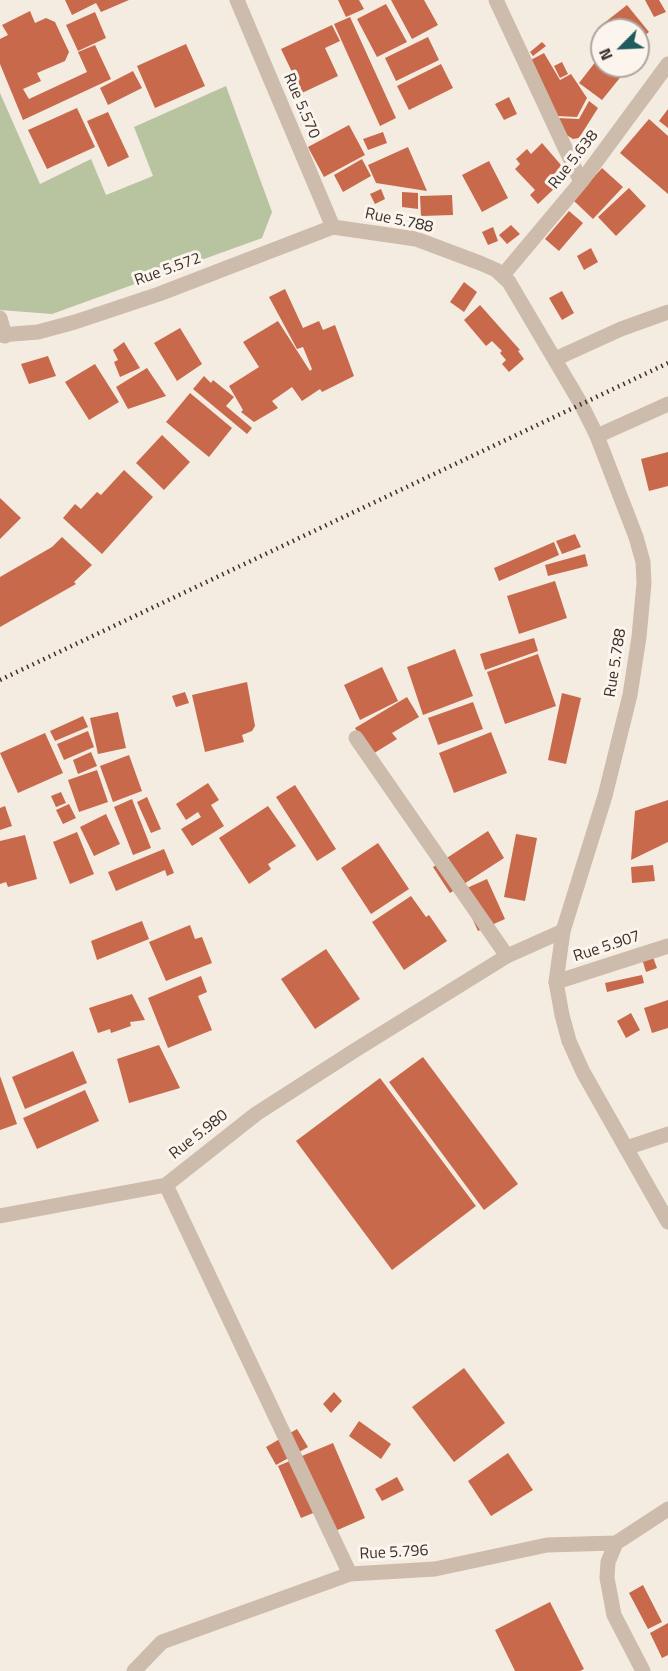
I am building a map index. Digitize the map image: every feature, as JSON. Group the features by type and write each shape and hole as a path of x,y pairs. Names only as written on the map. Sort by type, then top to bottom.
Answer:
{"street":[{"name":"Rue 5.570","path":"237,0 338,227"},
{"path":"496,0 581,182"},
{"name":"Rue 5.638","path":"503,275 581,182 668,64"},
{"name":"Rue 5.788","path":"338,227 416,239 480,263 503,275 555,360 597,436 636,537 643,562 644,583 630,695 605,796 562,931 556,982 562,1015 583,1072 668,1222"},
{"name":"Rue 5.572","path":"2,336 56,327 138,301 338,227"},
{"path":"555,360 621,329 668,312"},
{"path":"0,318 2,336"},
{"path":"597,436 668,404"},
{"path":"356,738 507,956"},
{"name":"Rue 5.980","path":"350,1574 166,1185 256,1114 454,987 507,956 562,931"},
{"name":"Rue 5.907","path":"556,982 668,946"},
{"path":"626,1148 668,1134"},
{"path":"0,1216 166,1185"},
{"path":"643,1671 614,1615 607,1578 608,1562 616,1543 668,1509"},
{"name":"Rue 5.796","path":"134,1671 162,1642 350,1574 435,1569 547,1545 616,1543"}],"green space":[{"path":"226,86 272,212 262,238 52,314 0,310 0,93 40,184 91,159 106,195 153,176 134,127"}],"building":[{"path":"65,0 129,0 101,12 96,3 72,15"},
{"path":"338,0 359,0 364,9 346,17"},
{"path":"391,0 424,0 438,25 412,39"},
{"path":"645,0 659,0 666,12 654,17"},
{"path":"386,4 407,42 377,57 357,19"},
{"path":"627,5 638,18 610,18"},
{"path":"30,11 35,23 46,18 55,22 69,52 65,61 37,73 41,81 23,89 29,99 87,72 78,52 95,45 111,79 23,120 0,64 0,39 8,35 2,25"},
{"path":"95,12 106,38 78,51 66,25"},
{"path":"350,17 396,118 380,126 334,24"},
{"path":"332,25 340,41 325,48 338,76 302,93 281,49"},
{"path":"428,37 439,60 396,81 385,58"},
{"path":"542,42 546,46 533,56 530,52"},
{"path":"186,44 205,86 155,108 137,66"},
{"path":"544,53 560,80 571,74 587,98 577,117 557,116 527,62"},
{"path":"562,62 568,74 560,78 554,66"},
{"path":"441,64 453,88 409,110 397,86"},
{"path":"590,69 590,78 620,78 602,100 579,83"},
{"path":"133,71 142,88 108,105 100,88"},
{"path":"509,97 517,114 504,120 495,104"},
{"path":"589,101 598,108 579,138 573,139 557,129 558,118 579,119"},
{"path":"77,108 95,147 47,169 28,130"},
{"path":"668,109 668,128 659,121"},
{"path":"108,112 129,157 108,167 87,121"},
{"path":"649,119 668,136 668,194 620,153"},
{"path":"349,125 365,155 324,177 308,147"},
{"path":"383,132 387,143 368,150 363,139"},
{"path":"542,143 567,172 555,183 557,186 538,204 530,195 535,190 515,169 520,164 516,159 527,149 531,154"},
{"path":"408,147 427,191 376,183 368,165"},
{"path":"362,159 371,176 343,192 334,175"},
{"path":"489,161 508,198 482,212 462,175"},
{"path":"602,168 623,187 593,219 573,200"},
{"path":"629,188 646,206 616,236 598,217"},
{"path":"381,189 385,199 375,204 370,194"},
{"path":"402,192 418,193 418,209 402,207"},
{"path":"452,195 453,215 421,216 420,196"},
{"path":"569,211 583,223 559,251 545,239"},
{"path":"511,225 520,234 507,244 499,235"},
{"path":"493,227 498,241 488,245 482,232"},
{"path":"591,248 598,262 584,270 577,256"},
{"path":"464,282 477,292 464,312 450,302"},
{"path":"285,289 303,328 319,321 323,330 335,325 354,376 322,392 320,389 302,401 292,387 272,401 278,408 254,422 241,412 243,410 229,386 259,367 243,342 278,321 310,371 312,369 303,347 297,349 269,297"},
{"path":"562,291 574,313 562,320 549,298"},
{"path":"480,305 520,350 518,351 524,359 509,372 502,364 506,360 500,353 502,351 492,341 486,346 464,320"},
{"path":"180,328 202,364 177,381 154,343"},
{"path":"124,342 140,368 120,377 114,362 118,360 113,350"},
{"path":"48,356 56,376 29,384 21,364"},
{"path":"95,364 119,402 89,420 65,382"},
{"path":"147,368 166,396 128,409 116,387"},
{"path":"204,376 211,383 213,380 234,397 226,406 252,428 247,434 193,389"},
{"path":"190,393 232,428 209,457 166,422"},
{"path":"162,435 190,462 164,490 136,463"},
{"path":"668,452 668,486 649,491 641,459"},
{"path":"124,470 153,497 102,554 63,518 75,504 81,509 97,492 101,495"},
{"path":"0,498 21,518 0,539"},
{"path":"575,534 581,547 562,554 556,541"},
{"path":"62,537 92,565 74,582 76,584 0,627 0,577 52,547"},
{"path":"554,542 559,555 499,581 494,568"},
{"path":"585,554 588,566 548,576 545,565"},
{"path":"555,581 567,618 519,634 507,596"},
{"path":"534,638 538,651 485,670 480,654"},
{"path":"455,649 473,696 423,715 407,667"},
{"path":"538,654 556,706 505,724 487,672"},
{"path":"382,667 398,701 360,720 344,685"},
{"path":"247,682 255,726 252,731 242,735 244,742 205,752 192,695"},
{"path":"185,692 189,703 176,707 172,696"},
{"path":"562,693 581,698 566,764 548,760"},
{"path":"407,697 419,717 392,733 397,739 371,755 355,728"},
{"path":"473,702 483,729 438,745 428,718"},
{"path":"118,712 126,748 98,754 90,718"},
{"path":"83,716 88,727 55,741 50,731"},
{"path":"88,731 94,747 64,760 57,744"},
{"path":"491,732 507,773 454,793 439,753"},
{"path":"45,733 63,773 18,793 0,753"},
{"path":"91,752 97,766 78,774 73,760"},
{"path":"129,755 142,791 113,802 100,766"},
{"path":"97,770 108,802 79,812 68,780"},
{"path":"208,783 219,800 211,805 224,826 192,846 181,829 201,817 198,812 186,820 176,804"},
{"path":"295,785 336,849 317,861 276,797"},
{"path":"61,792 66,803 56,807 51,796"},
{"path":"147,797 161,829 151,833 137,802"},
{"path":"132,799 151,848 133,855 114,807"},
{"path":"668,800 668,842 631,860 635,811"},
{"path":"69,804 76,818 63,824 56,810"},
{"path":"5,806 12,826 0,830 0,808"},
{"path":"268,806 296,846 268,864 271,869 249,884 219,838"},
{"path":"106,814 120,844 94,856 80,827"},
{"path":"488,831 504,858 450,893 433,867"},
{"path":"77,832 94,874 70,884 53,842"},
{"path":"516,834 537,838 525,901 504,897"},
{"path":"25,835 37,879 8,887 6,882 0,884 0,841"},
{"path":"378,843 409,889 371,914 341,868"},
{"path":"164,849 174,873 167,876 165,870 116,891 108,872"},
{"path":"653,865 655,881 632,883 631,867"},
{"path":"487,879 505,919 478,931 460,891"},
{"path":"411,896 426,917 429,915 447,941 404,970 372,922"},
{"path":"142,921 149,939 97,960 91,941"},
{"path":"190,925 195,939 202,937 212,963 166,981 149,942"},
{"path":"326,949 360,999 315,1029 281,979"},
{"path":"650,949 657,968 646,972 640,952"},
{"path":"642,975 644,983 607,992 605,983"},
{"path":"201,976 207,992 198,996 212,1030 168,1048 148,998"},
{"path":"132,994 145,1020 130,1022 131,1026 111,1033 110,1029 98,1033 89,1008"},
{"path":"668,1000 668,1028 652,1033 644,1008"},
{"path":"631,1013 640,1030 626,1038 617,1021"},
{"path":"159,1045 180,1088 129,1103 117,1059"},
{"path":"73,1051 87,1083 25,1109 12,1077"},
{"path":"423,1057 518,1184 484,1210 389,1082"},
{"path":"0,1076 17,1124 0,1130"},
{"path":"380,1078 476,1206 392,1270 296,1141"},
{"path":"85,1090 99,1121 37,1149 23,1118"},
{"path":"464,1368 505,1423 454,1462 412,1407"},
{"path":"334,1392 342,1401 331,1413 323,1404"},
{"path":"359,1421 391,1444 381,1459 349,1436"},
{"path":"297,1429 308,1447 276,1465 266,1447"},
{"path":"333,1443 365,1518 333,1532 323,1509 301,1518 278,1466"},
{"path":"508,1453 533,1490 491,1516 468,1481"},
{"path":"397,1477 404,1490 382,1501 375,1489"},
{"path":"643,1585 662,1622 648,1629 629,1593"},
{"path":"550,1602 584,1669 580,1671 515,1671 495,1630"},
{"path":"668,1623 668,1655 662,1658 650,1633"}],"railway":[{"path":"0,680 668,363"}]}
